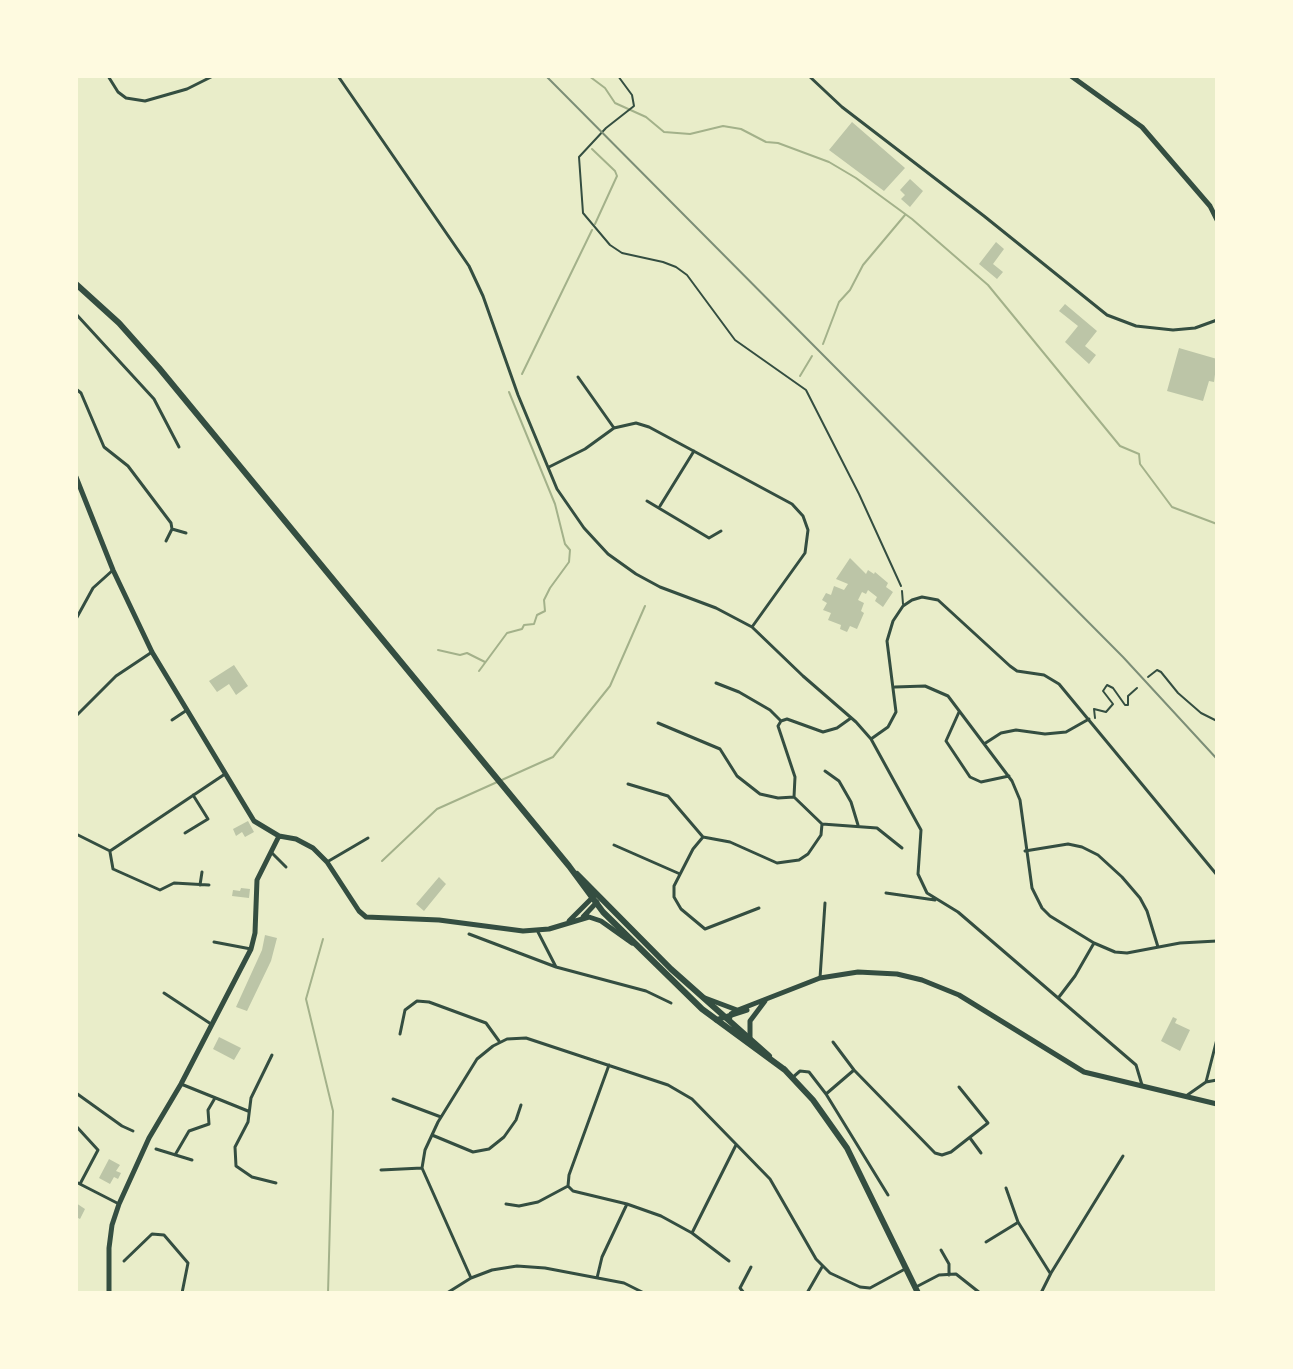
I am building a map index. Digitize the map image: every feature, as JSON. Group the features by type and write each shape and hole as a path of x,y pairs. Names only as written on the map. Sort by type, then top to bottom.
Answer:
{"highway":[{"path":"76,284 119,323 159,368 638,948 716,1020 785,1070"},
{"path":"595,899 785,1070 823,1111 847,1148 917,1290"}],"main road":[{"path":"1071,76 1142,127 1210,206 1217,220"},
{"path":"76,477 113,570 152,652 254,821 279,836 296,839 313,848 327,862 366,917 430,919 503,929 538,930 583,917 601,921 638,948"},
{"path":"109,1293 109,1248 119,1204 146,1136 181,1084 251,949 255,933 257,880 279,836"},
{"path":"583,917 595,899"},
{"path":"568,922 595,899"},
{"path":"729,1018 738,1010 820,978 845,973 871,972 922,980 959,995 1076,1069 1217,1104"},
{"path":"704,998 738,1010"},
{"path":"750,1038 750,1021 766,1001"},
{"path":"716,1020 729,1018 755,1005"},
{"path":"729,1018 732,1033"}],"street":[{"path":"108,76 118,92 135,101 187,89 213,76"},
{"path":"338,76 469,266 547,467 557,489 579,522 621,564 660,587 698,600 752,627 851,718 871,739 921,830 918,874 927,893 958,912 1136,1065 1142,1085"},
{"path":"809,76 842,107 1107,315 1136,326 1173,330 1195,328 1217,320"},
{"path":"76,314 154,399 179,447"},
{"path":"578,377 614,428"},
{"path":"76,389 81,393 104,447 128,466 171,523 172,529 166,541"},
{"path":"547,467 585,449 614,428 642,424 792,504 803,516 806,525 808,537 805,553 752,627"},
{"path":"659,507 694,451"},
{"path":"647,501 709,538 721,531"},
{"path":"172,529 186,533"},
{"path":"76,619 93,588 113,570"},
{"path":"871,739 893,721 897,704 887,641 893,621 903,606 922,597 938,600 1017,671 1044,675 1059,684 1217,875"},
{"path":"76,716 116,676 152,652"},
{"path":"716,683 770,710 781,721 793,720 823,732 837,728 851,718"},
{"path":"895,687 917,685 934,688 948,696 1009,776 1020,800 1032,888 1042,908 1059,923 1115,952 1217,941"},
{"path":"172,720 187,710"},
{"path":"960,711 946,741 970,777 981,782 1009,776"},
{"path":"984,744 1008,731 1057,734 1079,727 1089,719"},
{"path":"781,721 778,733 795,777 794,797"},
{"path":"658,723 720,749 737,776 760,794 778,798 794,797 822,824 877,828 902,848"},
{"path":"665,734 667,727"},
{"path":"825,771 839,781 851,802 858,825"},
{"path":"76,834 106,851 111,850 225,774"},
{"path":"628,784 668,796 703,837 730,842 777,863 805,857 821,835 822,824"},
{"path":"185,833 208,819 193,795"},
{"path":"703,837 693,849 674,886 674,897 681,909 705,929 759,908"},
{"path":"327,862 368,838"},
{"path":"1025,851 1068,844 1098,855 1140,898 1158,948"},
{"path":"614,845 680,874"},
{"path":"111,850 113,869 160,890 174,883 209,885"},
{"path":"271,852 286,867"},
{"path":"200,885 202,872"},
{"path":"886,893 935,900"},
{"path":"820,978 825,903"},
{"path":"538,930 556,967"},
{"path":"469,934 556,967 646,991 671,1003"},
{"path":"214,942 251,949"},
{"path":"1058,997 1075,976 1094,943"},
{"path":"164,993 213,1024"},
{"path":"400,1034 405,1010 417,1001 429,1002 486,1023 500,1043"},
{"path":"471,1278 422,1168 425,1150 441,1117 477,1059 500,1043 526,1038 668,1085 692,1099 770,1179 822,1267 865,1288 877,1286 906,1269"},
{"path":"1206,1082 1217,1039"},
{"path":"833,1042 854,1070 935,1153 949,1154 988,1123 959,1087"},
{"path":"272,1055 248,1111 248,1122 235,1147 236,1166 252,1177 276,1183"},
{"path":"568,1186 569,1175 609,1065"},
{"path":"792,1078 802,1070 809,1072 826,1094 888,1195"},
{"path":"826,1094 854,1070"},
{"path":"1186,1096 1206,1082 1217,1080"},
{"path":"181,1084 248,1111"},
{"path":"76,1093 133,1131"},
{"path":"175,1155 189,1131 209,1124 208,1110 215,1098"},
{"path":"393,1099 441,1117"},
{"path":"432,1135 473,1152 489,1149 504,1137 516,1120 521,1105"},
{"path":"76,1126 98,1150 78,1183 119,1204"},
{"path":"970,1138 981,1153"},
{"path":"692,1233 736,1145"},
{"path":"156,1149 192,1160"},
{"path":"1041,1293 1123,1156"},
{"path":"381,1170 422,1168"},
{"path":"568,1186 573,1191 661,1216 692,1233 729,1261"},
{"path":"506,1204 519,1206 538,1202 568,1186"},
{"path":"1006,1188 1018,1222 1051,1273"},
{"path":"597,1278 602,1257 627,1204"},
{"path":"986,1242 1018,1222"},
{"path":"124,1261 152,1234 164,1235 188,1263 182,1293"},
{"path":"941,1250 949,1264 949,1275"},
{"path":"450,1292 471,1278 492,1270 517,1266 545,1268 624,1283 641,1292"},
{"path":"744,1293 740,1288 751,1267"},
{"path":"807,1293 822,1267"},
{"path":"917,1290 939,1275 956,1274 980,1293"}],"lane":[{"path":"902,591 903,606"}],"path":[{"path":"618,76 632,95 634,106 606,128 579,157 583,213 610,245 622,253 663,262 687,275 735,340 806,390 895,569 902,591"},
{"path":"1148,677 1157,670 1161,672 1201,713 1217,721"},
{"path":"1089,719 1096,717 1096,708 1106,712 1112,708 1112,702 1103,691 1107,685 1113,688 1125,705 1129,704 1128,696 1137,688"}],"building":[{"path":"852,122 905,168 884,191 829,150"},
{"path":"910,179 923,191 910,207 901,199 905,195 900,190"},
{"path":"996,242 1004,249 993,264 1003,272 997,279 979,264"},
{"path":"1065,304 1097,331 1085,346 1096,355 1089,364 1065,342 1078,326 1059,311"},
{"path":"1179,348 1217,359 1214,382 1209,381 1203,401 1167,391"},
{"path":"850,558 866,574 868,570 875,572 893,592 883,607 868,590 866,594 862,592 858,600 864,603 861,611 864,613 857,629 850,626 847,632 840,629 841,625 828,620 831,613 823,610 827,603 822,600 826,593 831,595 834,586 844,590 848,584 836,579"},
{"path":"234,665 248,686 236,695 229,684 217,692 209,681"},
{"path":"248,821 254,832 245,837 242,832 236,836 233,829"},
{"path":"439,877 446,884 424,911 416,904"},
{"path":"241,888 250,889 249,898 232,896 233,890 240,891"},
{"path":"265,935 277,938 271,961 247,1011 236,1007 262,950"},
{"path":"1173,1017 1177,1019 1175,1023 1190,1030 1180,1051 1161,1041"},
{"path":"219,1037 241,1048 234,1060 213,1049"},
{"path":"109,1159 120,1165 116,1171 121,1173 110,1184 99,1178"},
{"path":"76,1203 85,1209 80,1219 76,1217"}],"waterway":[{"path":"589,76 605,88 615,103 646,117 664,132 690,134 723,126 741,129 766,142 778,143 829,162 856,178 912,219 988,285 1120,446 1139,454 1140,464 1172,507 1217,524"},
{"path":"592,149 617,176 595,224"},
{"path":"823,344 839,302 850,290 863,265 905,215"},
{"path":"522,374 592,230"},
{"path":"800,376 812,356"},
{"path":"479,671 507,633 534,624 537,615 545,611 544,600 569,562 570,550 565,544 555,504 509,392"},
{"path":"382,861 437,809 553,757 610,686 645,606"},
{"path":"438,650 460,655 467,653 485,662"},
{"path":"323,939 306,999 333,1111 328,1293"}],"railway":[{"path":"546,76 1123,657 1217,759"}]}
